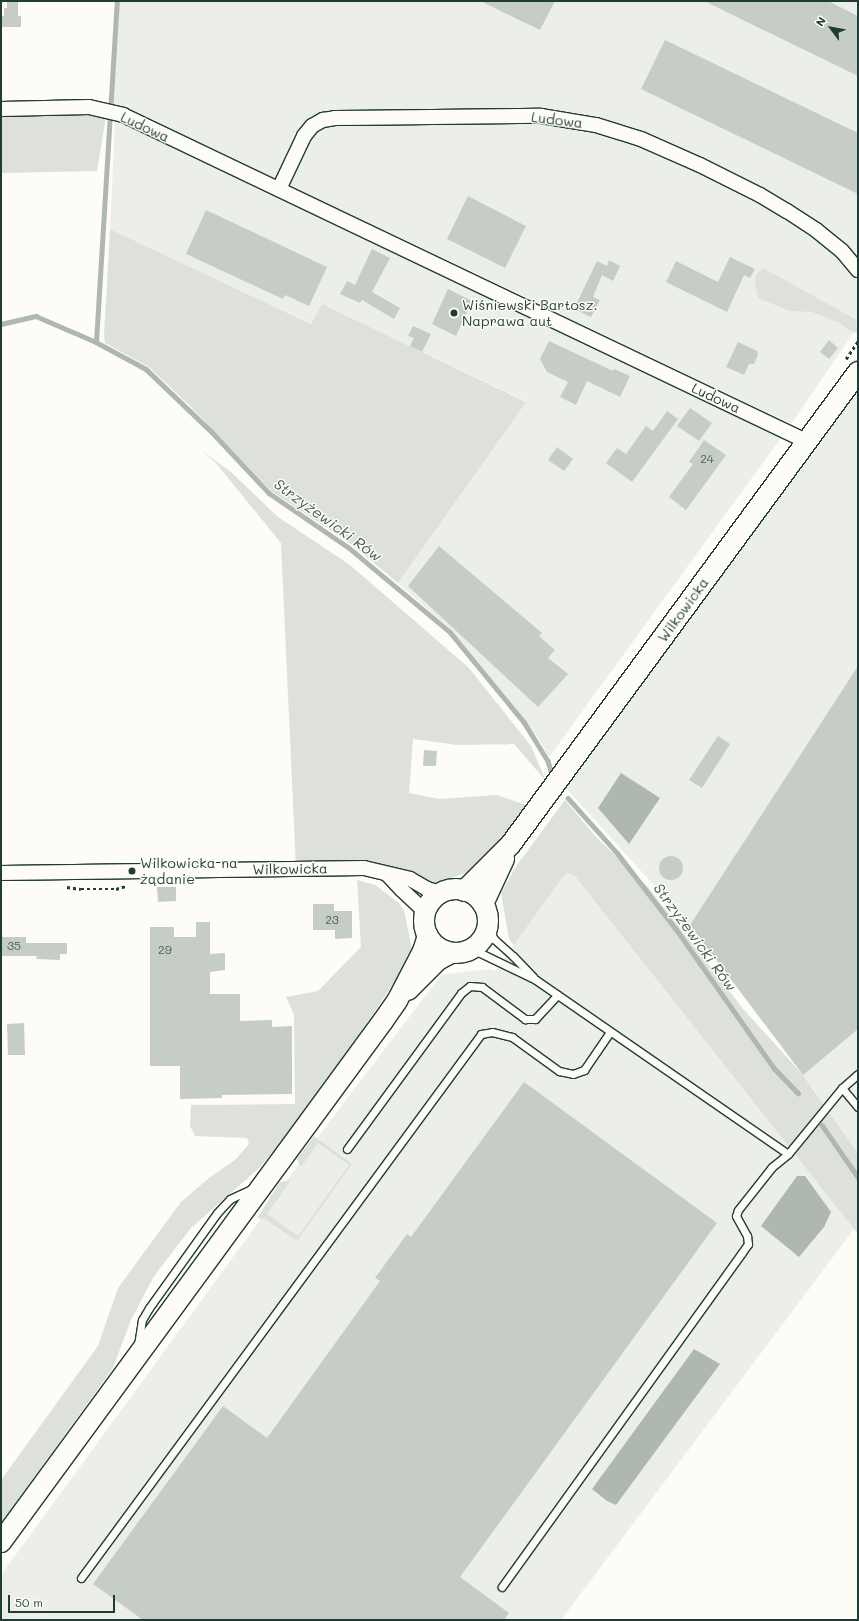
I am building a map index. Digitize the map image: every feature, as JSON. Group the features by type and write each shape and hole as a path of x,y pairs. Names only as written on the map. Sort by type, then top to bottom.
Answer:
{"main road":[{"name":"Wilkowicka","path":"464,891 511,844 857,371"},
{"name":"Wilkowicka","path":"482,904 511,844"},
{"path":"452,890 464,891 474,895 486,910 487,926 483,939 472,949 460,953 451,953 436,946 428,936 424,923 426,912 429,904 441,893 452,890"},
{"path":"1,1542 264,1184 396,1001 423,951 428,936"},
{"path":"396,1001 421,979 438,960 451,953"}],"street":[{"name":"Ludowa","path":"1,109 81,107 98,109 123,115 806,441"},
{"name":"Ludowa","path":"279,189 304,136 312,126 323,120 335,118 388,116 541,116 596,125 641,139 760,195 788,211 816,230 842,251 858,270"},
{"name":"Ludowa","path":"842,251 858,256"},
{"name":"Wilkowicka","path":"1,873 364,868 410,879 427,889 441,893"},
{"path":"387,874 426,912"}],"lane":[{"path":"487,926 494,939 536,980"},
{"path":"472,949 536,980 788,1154"},
{"path":"346,1149 461,993 470,986 482,987 525,1019 535,1019 557,995"},
{"path":"81,1578 481,1034 492,1032 512,1037 559,1071 573,1074 584,1070 610,1032"},
{"path":"502,1587 748,1244 747,1236 736,1216 738,1210 772,1167 788,1154 842,1088 858,1074"},
{"path":"842,1088 858,1107"}],"shaded area":[{"path":"117,1 858,1 858,333 854,332 791,424 403,239 143,120 112,112"},
{"path":"1,109 107,110 97,171 1,173"},
{"path":"115,122 127,122 783,435 549,757 539,739 451,630 398,583 526,401 322,304 312,324 110,229"},
{"path":"110,229 311,324 322,304 526,402 398,583 351,544 271,491 191,407 149,367 105,343 104,336"},
{"path":"763,268 855,319 858,333 849,330 840,323 812,312 790,311 758,298 755,283 756,275"},
{"path":"858,372 858,1153 813,1088 690,925 565,787"},
{"path":"201,450 231,472 278,517 350,565 469,668 531,746 546,781 514,744 457,745 413,739 409,793 440,799 497,795 526,805 494,851 471,871 445,880 427,889 410,879 296,868 281,543 215,462"},
{"path":"621,773 660,798 629,844 598,808"},
{"path":"565,800 596,837 647,886 744,1010 803,1075 858,1153 858,1234 574,875 568,873 562,878 514,945 509,939 501,893 517,865"},
{"path":"568,873 574,875 854,1229 561,1620 1,1620 1,1575 255,1227 306,1153 441,975 489,969 495,971 562,878"},
{"path":"357,880 375,885 399,903 404,910 412,949 409,960 313,1104 259,1168 191,1228 154,1276 131,1320 113,1368 1,1523 1,1480 98,1346 118,1288 181,1202 209,1178 236,1159 249,1144 247,1138 195,1136 190,1126 191,1105 295,1104 294,1015 286,997 318,991 361,947"},
{"path":"314,1136 352,1164 297,1241 265,1219 257,1218 280,1182 291,1180 267,1214 298,1236 349,1165 318,1143 301,1167 297,1159"},
{"path":"797,1176 805,1176 831,1212 824,1227 799,1257 761,1226"},
{"path":"694,1349 720,1364 616,1505 607,1501 592,1489"}],"building":[{"path":"7,1 18,1 18,16 21,16 21,27 1,27 1,16 4,16 4,8 7,8"},
{"path":"480,1 555,1 540,30"},
{"path":"704,1 828,1 858,16 858,76"},
{"path":"665,40 858,133 858,194 641,89"},
{"path":"468,196 526,226 505,268 447,239"},
{"path":"206,210 327,267 309,306 285,295 283,299 186,254"},
{"path":"372,249 390,258 372,292 400,308 394,319 362,300 360,303 340,294 347,281 355,285"},
{"path":"730,257 755,269 750,278 744,275 727,312 666,282 676,261 718,282"},
{"path":"609,260 620,266 613,281 602,275 593,297 600,300 591,317 574,309 597,261 607,266"},
{"path":"448,289 472,301 456,336 432,324"},
{"path":"413,326 431,334 422,352 410,346 414,338 408,336"},
{"path":"829,340 838,348 829,359 820,352"},
{"path":"549,341 613,371 614,369 630,376 620,397 587,381 576,405 560,397 568,382 547,372 540,359"},
{"path":"738,342 757,351 758,355 754,364 749,364 744,375 726,367"},
{"path":"690,408 712,423 699,441 677,426"},
{"path":"667,411 678,419 632,482 606,463 617,448 626,454 646,426 653,431"},
{"path":"704,440 726,455 686,510 669,497 693,464 689,462"},
{"path":"557,447 573,459 564,471 548,460"},
{"path":"439,546 542,633 539,636 555,650 548,658 568,674 538,707 408,586"},
{"path":"858,666 858,1029 803,1075 690,925"},
{"path":"718,736 730,744 702,788 689,780"},
{"path":"424,750 437,751 436,766 423,766"},
{"path":"671,856 676,857 682,863 682,873 676,879 671,880 666,879 660,873 659,868 660,863 666,857"},
{"path":"157,887 176,887 176,901 158,902"},
{"path":"313,904 334,904 334,911 352,911 352,938 335,939 335,930 313,930"},
{"path":"196,922 210,922 210,954 225,953 225,970 210,972 210,994 240,994 240,1021 272,1020 272,1027 292,1026 292,1094 222,1095 222,1098 180,1099 180,1066 150,1066 150,927 174,927 174,937 196,937"},
{"path":"1,937 26,937 26,943 67,943 67,954 60,954 60,960 36,959 37,956 1,956"},
{"path":"24,1023 25,1055 8,1055 7,1024"},
{"path":"524,1082 717,1223 460,1577 509,1613 504,1620 143,1620 93,1584 223,1406 267,1438 380,1281 375,1278 407,1234 411,1237"}],"waterway":[{"path":"96,342 117,1"},
{"name":"Strzyżewicki Rów","path":"1,324 36,316 96,342 146,369 212,432 269,493 348,547 450,632 524,722 548,761 553,777"},
{"name":"Strzyżewicki Rów","path":"568,798 618,854 676,929 774,1068 798,1093"},
{"name":"Strzyżewicki Rów","path":"822,1125 858,1177"}],"place":[{"name":"Wiśniewski Bartosz. Naprawa aut","path":"454,313"},
{"name":"Wilkowicka-na żądanie","path":"132,871"}]}
